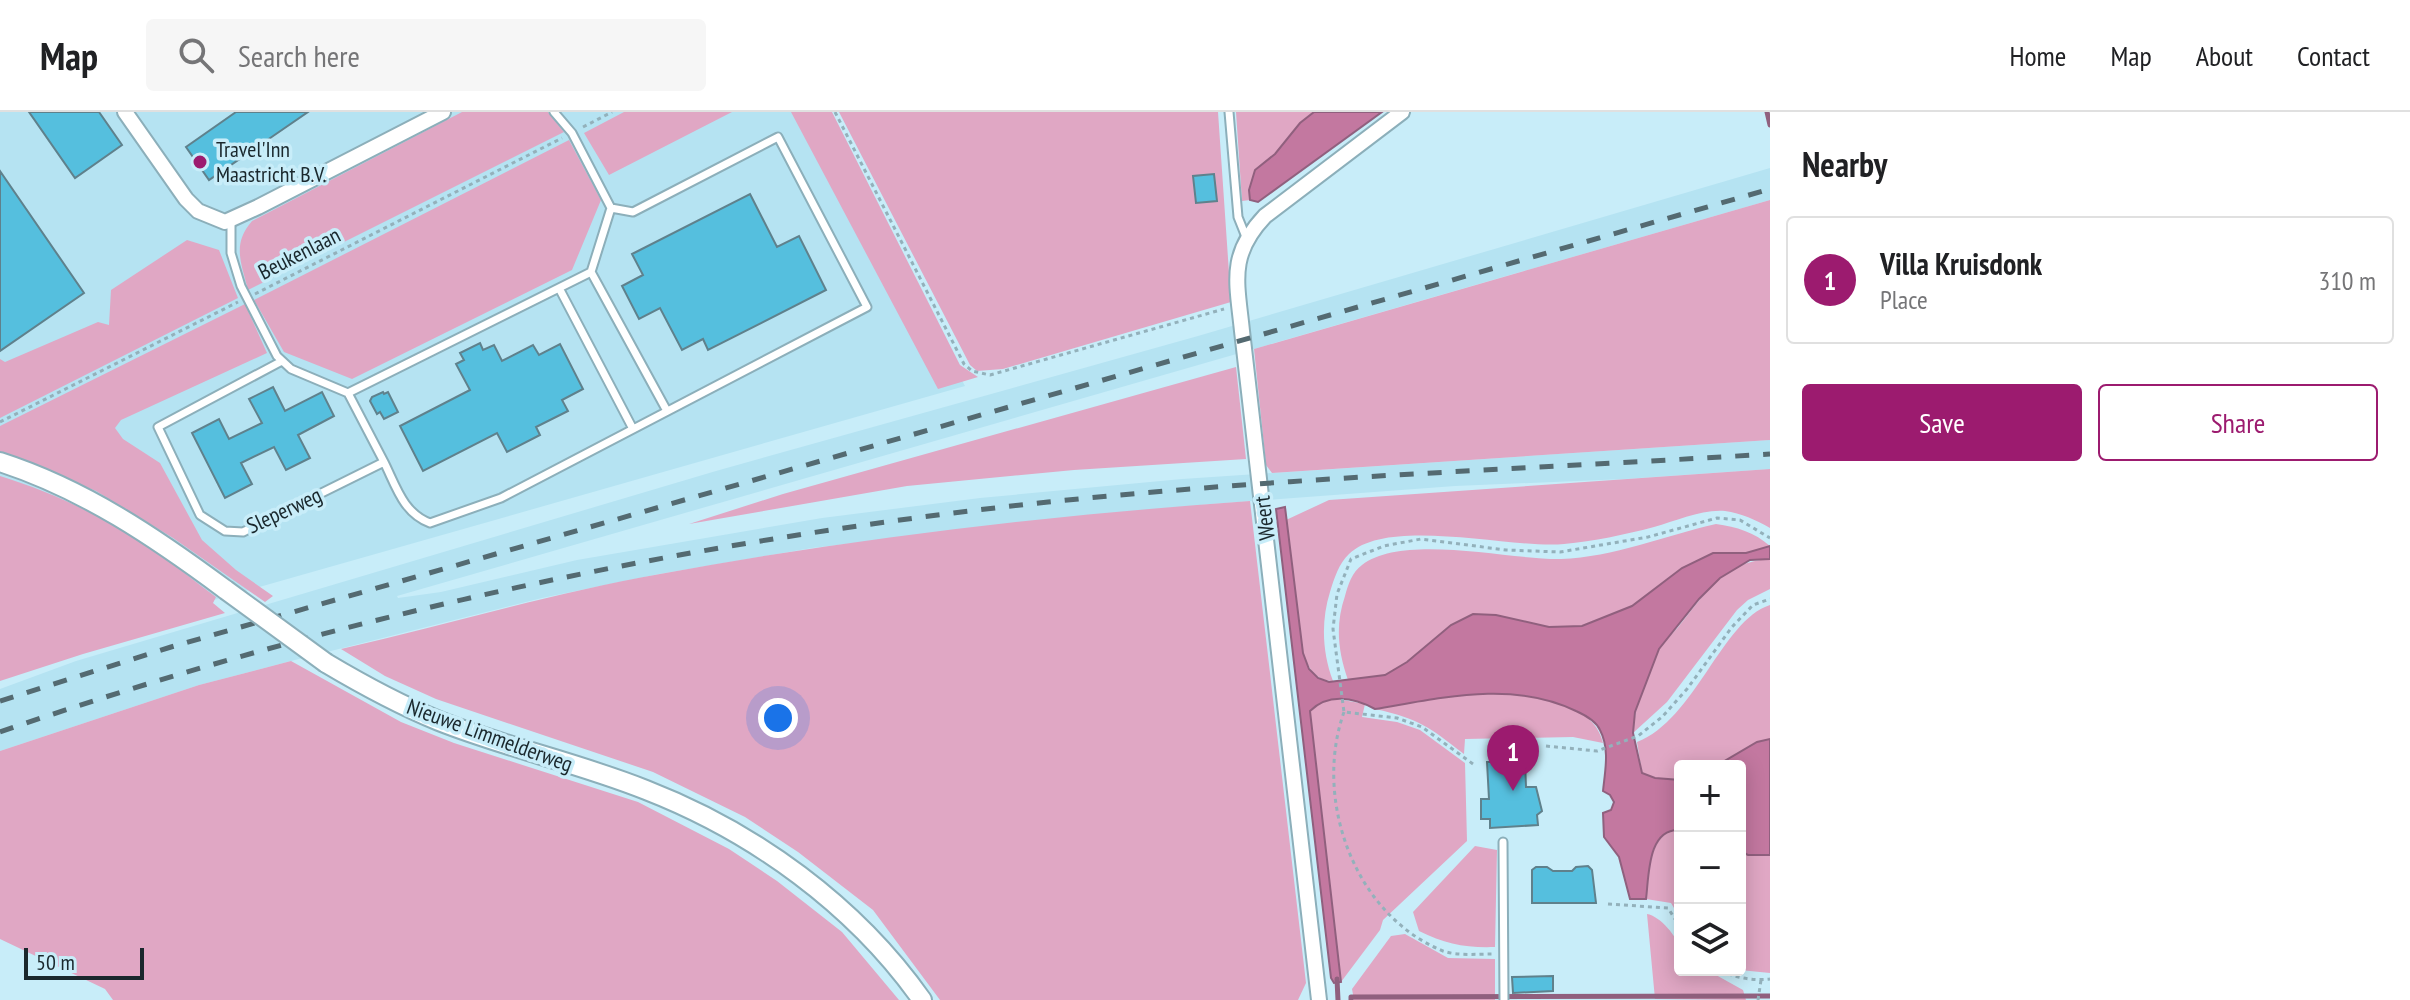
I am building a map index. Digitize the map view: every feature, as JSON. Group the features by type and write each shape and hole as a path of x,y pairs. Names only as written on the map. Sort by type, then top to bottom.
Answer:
{"street":[{"path":"125,112 192,205 212,218 231,221 443,112"},
{"path":"1246,237 1265,216 1402,112"},
{"name":"Weert","path":"1246,237 1238,268 1239,304 1319,1000"},
{"name":"Nieuwe Limmelderweg","path":"0,462 95,503 155,539 326,663 385,696 440,721 635,785 689,808 738,834 821,893 872,940 919,995"}],"lane":[{"path":"554,112 572,133 611,208 591,272 667,411"},
{"path":"1229,112 1238,217 1246,237"},
{"path":"231,221 231,253 246,298 280,359 291,369 348,393 408,509 416,518 430,523 501,498 867,307 778,137 633,212 611,208"},
{"path":"348,393 591,272"},
{"path":"559,288 633,429"},
{"name":"Sleperweg","path":"280,359 158,427 200,515 225,531 243,532 384,462"},
{"path":"1503,842 1504,1000"}],"path":[{"name":"Beukenlaan","path":"0,422 612,112"},
{"path":"835,112 964,364 972,371 990,375 1239,304"},
{"path":"1504,953 1445,952 1394,920 1357,872 1338,821 1333,755 1336,733 1344,712 1333,629 1337,594 1351,559 1384,546 1421,539 1506,550 1560,552 1648,537 1717,518 1740,520 1770,538"},
{"path":"1546,746 1597,751 1638,736 1662,717 1687,689 1732,627 1753,605 1770,599"},
{"path":"1344,712 1397,718 1422,727 1473,764"},
{"path":"1608,904 1668,908 1674,918"},
{"path":"1739,976 1770,979"},
{"path":"1758,1000 1761,980"}],"shaded area":[{"path":"0,112 817,112 965,386 0,661"},
{"path":"462,112 548,112 564,132 248,290 240,246 252,221"},
{"path":"624,112 732,112 609,175 584,133"},
{"path":"791,112 832,112 960,365 978,377 938,389"},
{"path":"839,112 1218,112 1231,302 1003,369 977,371 970,365"},
{"path":"1236,112 1314,112 1300,123 1275,154 1255,170 1249,190 1250,200 1242,201"},
{"path":"1314,112 1382,112 1258,202 1250,200 1249,190 1255,170 1275,154 1300,123"},
{"path":"569,140 601,200 572,270 352,379 284,352 254,300"},
{"path":"1770,168 1770,200 397,596 441,592 577,560 822,518 980,498 1182,479 1770,440 1770,469 1455,486 1211,504 812,548 542,598 199,685 0,751 0,689 76,661 716,471 1198,336"},
{"path":"1770,200 1770,440 1272,473 1266,465 1254,349"},
{"path":"187,240 219,250 238,298 0,418 0,359 5,362 98,322 109,325 111,290"},
{"path":"245,304 267,353 121,420 115,428 123,439 160,463 202,540 236,570 273,596 265,602 173,538 96,491 0,452 0,426"},
{"path":"1236,367 1246,459 1074,470 907,486 689,524 783,494"},
{"path":"1770,469 1770,528 1743,515 1716,511 1620,535 1564,544 1420,535 1367,543 1342,562 1327,603 1325,648 1333,681 1317,676 1305,659 1286,520 1329,500"},
{"path":"0,476 73,504 141,541 216,597 213,603 225,613 0,681"},
{"path":"1250,501 1306,983 1298,1000 940,1000 873,910 798,852 745,817 653,772 436,699 385,676 341,649 580,590 806,549 1102,513"},
{"path":"1285,507 1303,653 1309,669 1318,678 1329,682 1385,675 1407,662 1451,625 1473,614 1496,615 1549,627 1582,626 1632,606 1682,568 1713,553 1746,553 1770,546 1770,559 1750,560 1720,578 1699,599 1659,649 1635,712 1633,733 1642,773 1674,780 1674,831 1661,837 1656,845 1649,867 1646,899 1630,899 1619,857 1604,837 1603,813 1611,810 1614,802 1603,791 1606,760 1603,737 1598,727 1586,716 1552,702 1502,694 1451,697 1375,709 1350,700 1325,701 1310,711 1341,982 1334,983 1276,509"},
{"path":"1716,524 1745,531 1770,546 1746,553 1713,553 1682,568 1632,606 1582,626 1549,627 1496,615 1451,625 1407,662 1385,675 1348,680 1339,638 1342,607 1356,571 1380,556 1430,549 1561,559 1620,550"},
{"path":"1770,559 1770,589 1748,600 1737,610 1667,702 1633,733 1645,680 1658,650 1717,581 1740,566"},
{"path":"1770,605 1770,739 1757,742 1726,760 1674,760 1674,780 1642,773 1637,742 1676,713 1722,649 1753,614"},
{"path":"291,661 401,722 454,743 638,802 729,849 777,881 842,932 899,1000 113,1000 105,989 0,939 0,751 199,685"},
{"path":"1466,693 1525,696 1566,705 1583,714 1596,727 1603,743 1573,737 1465,739 1464,754 1423,725 1375,709"},
{"path":"1337,699 1365,704 1362,717 1397,722 1420,730 1465,763 1467,841 1383,920 1380,930 1341,982 1310,711 1321,701"},
{"path":"1770,739 1770,855 1746,854 1746,760 1726,760 1757,742"},
{"path":"1674,829 1674,908 1671,903 1646,899 1654,850 1664,835"},
{"path":"1475,846 1497,850 1495,947 1456,944 1419,931 1413,912"},
{"path":"1746,854 1770,855 1770,973 1746,971"},
{"path":"1647,914 1663,923 1674,936 1674,976 1718,976 1743,990 1746,1000 1655,999"},
{"path":"1405,934 1448,958 1495,959 1495,1000 1354,1000 1352,989 1391,936"}],"building":[{"path":"29,112 99,112 122,145 75,178"},
{"path":"236,112 308,112 209,180 186,147"},
{"path":"0,171 84,293 0,351"},
{"path":"1214,174 1217,201 1196,203 1193,176"},
{"path":"750,194 777,247 799,236 826,290 708,350 703,339 682,350 660,308 639,319 622,286 643,275 632,254"},
{"path":"480,343 483,350 494,345 502,361 533,345 539,355 560,344 583,389 562,400 568,411 536,427 540,435 507,452 497,433 423,471 400,426 470,390 456,364 464,360 460,353"},
{"path":"273,387 285,411 322,392 334,416 298,435 310,458 286,470 274,447 241,463 252,484 225,498 192,433 219,419 229,439 262,423 249,399"},
{"path":"388,392 398,412 384,419 380,412 377,414 370,401"},
{"path":"1512,752 1520,761 1525,761 1526,787 1536,787 1542,811 1537,815 1538,825 1490,828 1490,819 1481,819 1481,799 1489,799 1487,762 1502,762"},
{"path":"1588,866 1592,870 1596,903 1532,903 1532,870 1536,867 1572,871 1576,867"},
{"path":"1553,976 1553,991 1513,993 1512,977"}],"waterway":[{"path":"1767,112 1770,125"},
{"path":"1337,979 1338,1000"},
{"path":"1351,1000 1351,997 1770,996"}],"railway":[{"path":"0,701 171,647 1770,189"},
{"path":"0,732 256,652 387,618 518,587 782,538 915,518 1138,493 1770,454"}],"place":[{"name":"Travel'Inn Maastricht B.V.","path":"200,162"},
{"name":"Villa Kruisdonk","path":"1513,791"}]}
